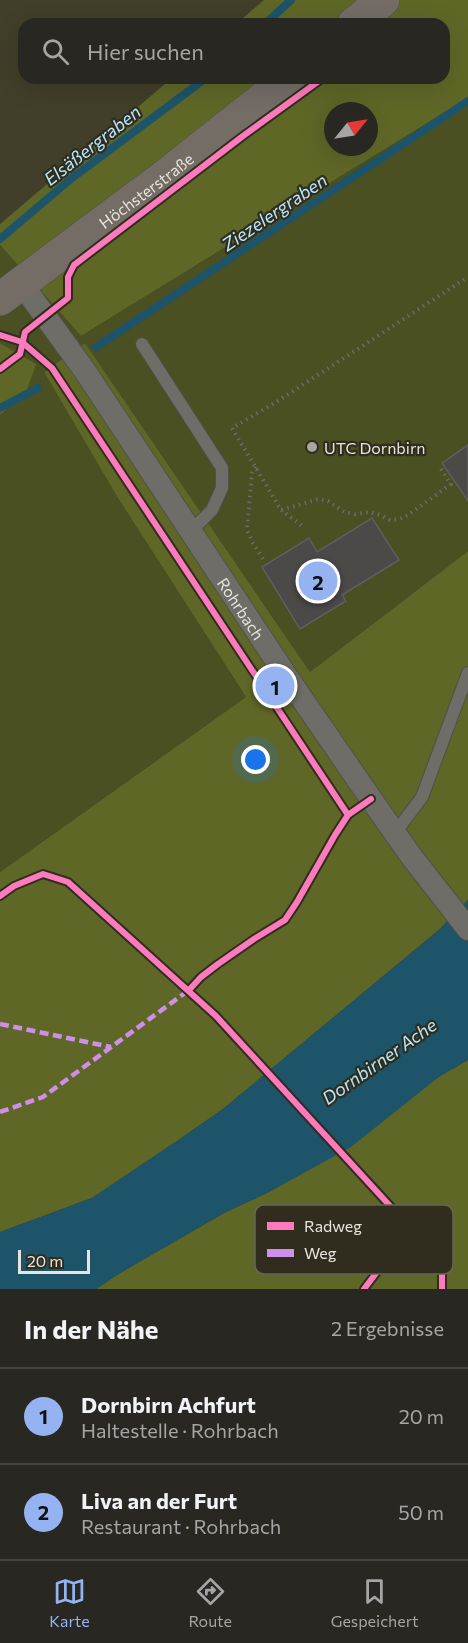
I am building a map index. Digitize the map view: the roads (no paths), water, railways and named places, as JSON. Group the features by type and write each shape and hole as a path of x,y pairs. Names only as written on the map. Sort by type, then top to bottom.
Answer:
{"main road":[{"path":"361,18 383,0"},
{"name":"Höchsterstraße","path":"10,291 169,173 281,84"}],"street":[{"name":"Rohrbach","path":"10,291 85,371 285,674 395,833 468,929"}],"lane":[{"path":"142,344 222,468 222,488 212,510 191,531"},
{"path":"395,833 422,797 468,673"}],"water":[{"name":"Dornbirner Ache","path":"468,900 468,1060 440,1076 351,1147 271,1191 224,1213 96,1289 0,1289 0,1232 92,1198 223,1109 440,929"}],"waterway":[{"name":"Elsäßergraben","path":"272,18 291,0"},
{"name":"Elsäßergraben","path":"0,239 72,178 198,84"},
{"name":"Ziezelergraben","path":"96,347 468,101"},
{"name":"Ziezelergraben","path":"0,408 38,388"}],"place":[{"name":"UTC Dornbirn","path":"312,447"},
{"name":"Liva an der Furt","path":"318,581"},
{"name":"Dornbirn Achfurt","path":"275,686"}]}
